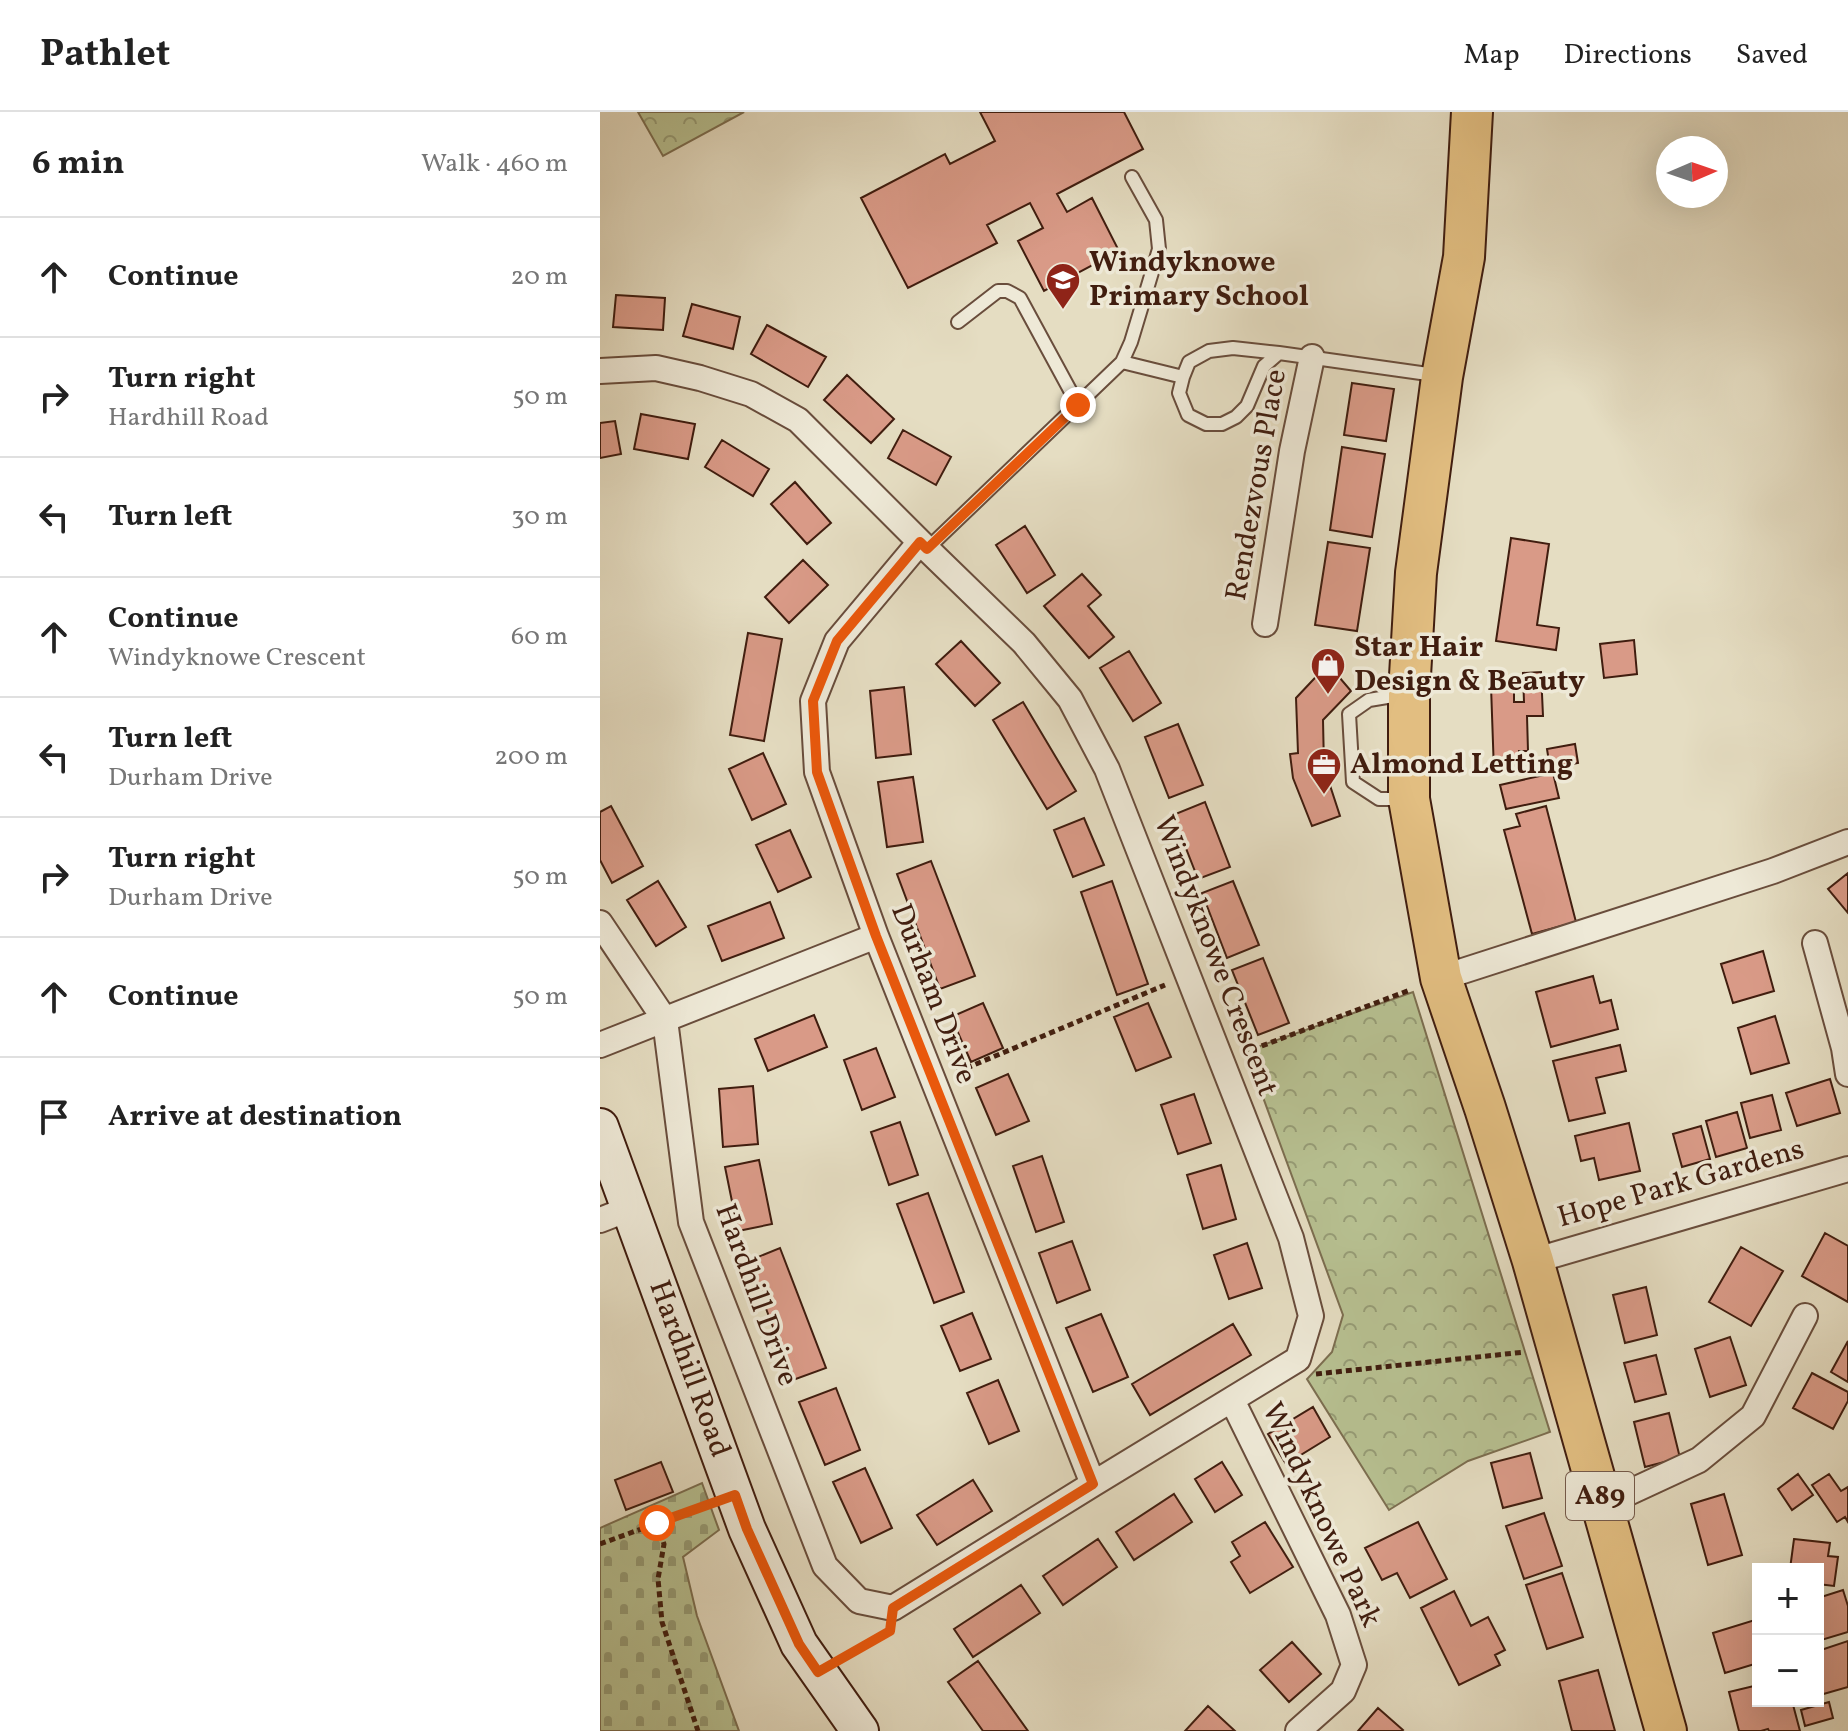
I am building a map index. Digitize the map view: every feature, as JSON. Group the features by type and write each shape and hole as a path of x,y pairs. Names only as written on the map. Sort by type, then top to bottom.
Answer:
{"main road":[{"name":"A89","path":"1472,112 1464,257 1442,377 1416,573 1409,693 1409,799 1441,978 1533,1261 1666,1731"},
{"name":"Hardhill Road","path":"600,1127 615,1214 747,1529 799,1644 860,1731"}],"street":[{"name":"Rendezvous Place","path":"1265,624 1292,451 1312,357"},
{"name":"Windyknowe Crescent","path":"600,371 656,368 700,378 751,394 798,420 1024,643 1070,699 1107,769 1291,1238 1311,1316 1298,1359"},
{"name":"Durham Drive","path":"923,546 837,641 813,701 817,772 876,936 1093,1484"},
{"path":"1441,978 1773,871 1848,842"},
{"name":"Hardhill Drive","path":"600,923 665,1020 691,1222 825,1566 859,1601 893,1608"},
{"path":"600,1045 876,936"},
{"path":"1815,943 1844,1048 1848,1074"},
{"name":"Hope Park Gardens","path":"1533,1261 1848,1169"},
{"path":"1602,1505 1699,1460 1753,1416 1805,1316"},
{"path":"893,1608 1298,1359"},
{"name":"Windyknowe Park","path":"1232,1400 1338,1615 1354,1665 1343,1691 1298,1731"}],"lane":[{"path":"923,546 1122,362 1159,249 1156,220 1132,177"},
{"path":"958,322 998,291 1007,291 1020,298 1078,405"},
{"path":"1279,353 1264,366 1247,406 1236,417 1222,424 1206,424 1188,415 1179,393 1183,377 1189,362 1209,351 1233,348 1279,353 1442,377"},
{"path":"1122,362 1183,377"},
{"path":"1409,693 1369,700 1349,714 1353,782 1379,799 1409,799"}],"path":[{"path":"933,1082 1188,975"},
{"path":"1222,1061 1441,978"},
{"path":"1298,1359 1308,1375 1557,1349"},
{"path":"600,1544 735,1495"},
{"path":"657,1523 664,1544 658,1579 662,1622 698,1731"},
{"path":"818,1672 890,1631 893,1608"}],"green space":[{"path":"638,112 744,112 663,156"},
{"path":"1413,992 1550,1432 1468,1461 1389,1510 1307,1379 1332,1352 1343,1315 1246,1051"},
{"path":"702,1483 719,1530 683,1557 697,1616 739,1731 600,1731 600,1528"}],"building":[{"path":"980,112 1124,112 1143,149 1057,194 1067,212 1092,198 1119,251 1044,291 1018,241 1043,228 1030,203 987,225 997,243 908,288 861,198 945,154 950,164 995,141"},
{"path":"616,295 665,298 663,330 613,327"},
{"path":"692,304 740,317 733,349 683,336"},
{"path":"767,325 826,357 808,387 751,354"},
{"path":"847,375 894,419 871,443 824,400"},
{"path":"1352,383 1394,389 1386,441 1344,435"},
{"path":"641,414 695,424 688,459 634,449"},
{"path":"615,421 621,454 600,458 600,423"},
{"path":"903,430 951,457 936,485 888,458"},
{"path":"722,440 769,469 753,496 705,467"},
{"path":"1342,447 1385,454 1372,537 1330,530"},
{"path":"795,482 831,523 807,544 771,504"},
{"path":"1025,526 1055,575 1027,593 996,545"},
{"path":"1511,538 1549,544 1537,625 1559,628 1556,650 1496,641"},
{"path":"1328,542 1370,548 1357,631 1315,625"},
{"path":"803,560 828,585 789,623 765,597"},
{"path":"1082,574 1101,595 1088,606 1114,637 1089,658 1044,606"},
{"path":"748,633 782,639 764,741 730,735"},
{"path":"1634,640 1637,674 1604,678 1600,644"},
{"path":"961,641 1000,683 975,706 936,664"},
{"path":"1129,651 1161,703 1133,721 1100,668"},
{"path":"1328,664 1351,691 1323,720 1324,767 1340,816 1312,826 1293,778 1290,754 1298,753 1296,698"},
{"path":"1541,672 1543,716 1527,716 1528,751 1519,751 1520,771 1494,772 1491,686 1514,686 1514,702 1524,702 1523,673"},
{"path":"904,687 911,754 876,758 870,691"},
{"path":"1023,702 1076,791 1047,809 993,720"},
{"path":"1178,724 1203,785 1169,798 1145,737"},
{"path":"1575,744 1578,763 1550,768 1547,749"},
{"path":"763,753 786,804 752,820 729,769"},
{"path":"1553,773 1559,798 1506,809 1500,785"},
{"path":"913,777 923,842 887,847 878,782"},
{"path":"1205,802 1230,867 1198,879 1173,815"},
{"path":"611,806 643,866 612,883 600,860 600,812"},
{"path":"1546,806 1576,922 1532,934 1504,830 1520,826 1516,814"},
{"path":"1084,818 1104,865 1073,877 1054,830"},
{"path":"790,830 811,877 778,892 756,845"},
{"path":"931,861 975,976 940,989 897,874"},
{"path":"1848,873 1848,913 1828,889"},
{"path":"658,881 686,927 656,946 627,900"},
{"path":"1112,881 1148,984 1117,995 1081,892"},
{"path":"1233,881 1259,945 1227,958 1202,893"},
{"path":"770,902 784,938 722,961 708,926"},
{"path":"1763,951 1774,991 1733,1003 1721,964"},
{"path":"1263,958 1289,1023 1258,1035 1232,970"},
{"path":"1593,976 1600,1003 1611,1000 1618,1029 1551,1047 1536,992"},
{"path":"983,1003 1003,1048 971,1062 951,1017"},
{"path":"1148,1003 1171,1057 1136,1071 1114,1017"},
{"path":"814,1015 827,1047 768,1071 755,1039"},
{"path":"1775,1016 1789,1063 1751,1074 1738,1028"},
{"path":"1620,1045 1626,1071 1596,1078 1605,1113 1569,1121 1553,1061"},
{"path":"876,1048 895,1097 862,1110 844,1060"},
{"path":"1008,1074 1029,1121 996,1135 976,1088"},
{"path":"1830,1079 1840,1113 1797,1126 1786,1093"},
{"path":"753,1086 758,1144 723,1147 719,1089"},
{"path":"1194,1094 1211,1143 1178,1154 1161,1105"},
{"path":"1772,1095 1781,1130 1750,1138 1741,1103"},
{"path":"1737,1112 1747,1148 1716,1157 1706,1121"},
{"path":"900,1122 918,1175 889,1185 871,1132"},
{"path":"1629,1123 1640,1171 1599,1180 1594,1158 1581,1161 1575,1136"},
{"path":"1701,1126 1710,1159 1682,1167 1673,1134"},
{"path":"1042,1156 1064,1222 1036,1232 1013,1166"},
{"path":"759,1160 772,1224 738,1231 725,1167"},
{"path":"1221,1165 1236,1219 1203,1229 1187,1175"},
{"path":"928,1193 964,1292 934,1303 897,1204"},
{"path":"1825,1233 1848,1246 1848,1302 1802,1276"},
{"path":"1072,1241 1090,1290 1057,1303 1039,1253"},
{"path":"1247,1243 1262,1288 1229,1299 1214,1255"},
{"path":"1741,1247 1783,1271 1751,1326 1709,1302"},
{"path":"780,1248 826,1368 793,1380 748,1261"},
{"path":"1646,1287 1657,1335 1625,1343 1613,1295"},
{"path":"972,1313 991,1359 960,1371 941,1326"},
{"path":"1101,1314 1128,1377 1093,1392 1066,1328"},
{"path":"1233,1324 1251,1355 1150,1415 1132,1384"},
{"path":"1730,1337 1746,1385 1710,1397 1695,1349"},
{"path":"1848,1341 1848,1382 1831,1372"},
{"path":"1656,1355 1666,1394 1635,1402 1624,1363"},
{"path":"1812,1373 1848,1392 1848,1401 1833,1429 1793,1408"},
{"path":"998,1380 1019,1431 989,1444 967,1393"},
{"path":"836,1388 860,1450 825,1465 799,1402"},
{"path":"1313,1407 1330,1437 1286,1464 1268,1434"},
{"path":"1669,1413 1680,1458 1645,1467 1634,1422"},
{"path":"1530,1453 1542,1498 1503,1508 1491,1463"},
{"path":"661,1462 673,1492 626,1510 615,1480"},
{"path":"1222,1462 1242,1495 1215,1512 1195,1479"},
{"path":"865,1468 892,1528 861,1543 833,1482"},
{"path":"1798,1474 1813,1495 1792,1510 1778,1489"},
{"path":"1829,1474 1841,1491 1848,1487 1848,1522 1845,1517 1837,1522 1812,1485"},
{"path":"973,1480 992,1511 937,1545 917,1515"},
{"path":"1174,1494 1192,1522 1134,1560 1116,1532"},
{"path":"1724,1494 1742,1555 1708,1565 1691,1504"},
{"path":"1544,1513 1562,1566 1524,1579 1506,1526"},
{"path":"1265,1522 1293,1567 1250,1593 1231,1562 1240,1556 1232,1542"},
{"path":"1418,1522 1447,1579 1410,1598 1397,1573 1382,1580 1365,1548"},
{"path":"1098,1539 1117,1567 1063,1605 1043,1576"},
{"path":"1794,1539 1830,1543 1828,1556 1838,1557 1834,1586 1824,1585 1824,1563 1791,1563"},
{"path":"1562,1573 1583,1637 1547,1649 1526,1585"},
{"path":"1021,1585 1040,1613 973,1657 954,1629"},
{"path":"1843,1590 1848,1606 1848,1632 1824,1639 1824,1596"},
{"path":"1454,1591 1471,1626 1488,1617 1505,1650 1495,1655 1500,1665 1459,1685 1421,1608"},
{"path":"1752,1621 1752,1665 1725,1673 1713,1633"},
{"path":"1848,1641 1848,1687 1824,1694 1824,1649"},
{"path":"1292,1642 1321,1674 1289,1702 1260,1670"},
{"path":"978,1661 1028,1731 983,1731 948,1682"},
{"path":"1598,1670 1615,1731 1572,1731 1559,1681"},
{"path":"1752,1686 1752,1707 1794,1707 1800,1731 1739,1731 1729,1692"},
{"path":"1829,1702 1833,1718 1805,1726 1801,1710 1824,1707 1824,1703"},
{"path":"1208,1706 1235,1731 1185,1731"},
{"path":"1378,1708 1403,1730 1358,1731"}],"place":[{"name":"Windyknowe Primary School","path":"1063,311"},
{"name":"Star Hair Design & Beauty","path":"1328,696"},
{"name":"Almond Letting","path":"1324,796"}],"route":[{"path":"657,1523 735,1495 799,1644 818,1672 890,1631 893,1608 1093,1484 876,936 817,772 813,701 837,641 920,542 927,549 1078,405"}]}
